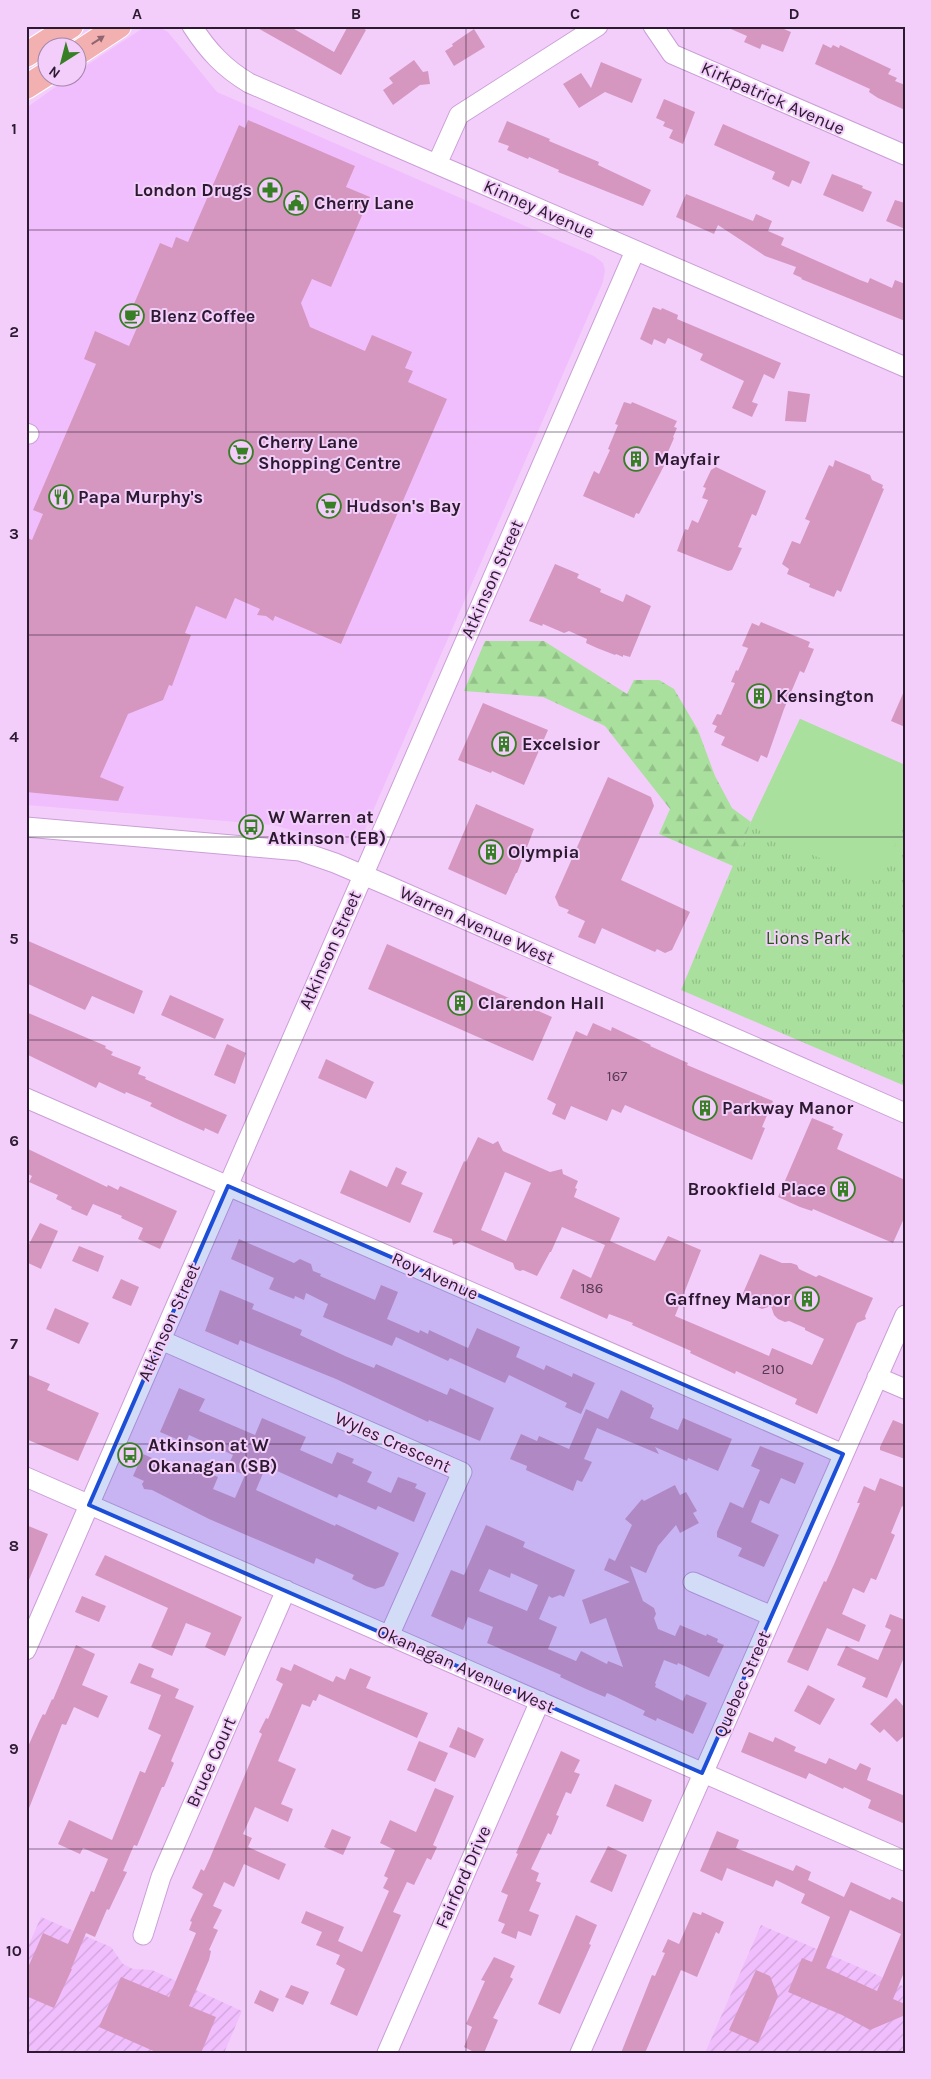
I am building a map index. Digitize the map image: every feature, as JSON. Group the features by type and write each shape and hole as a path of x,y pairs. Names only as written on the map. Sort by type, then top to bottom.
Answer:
{"main road":[{"path":"26,56 71,26"},
{"path":"88,46 119,26"},
{"path":"26,87 38,79"}],"street":[{"name":"Kinney Avenue","path":"192,26 217,61 249,84 905,367"},
{"path":"437,164 459,115 598,26"},
{"name":"Kirkpatrick Avenue","path":"653,26 672,54 905,155"},
{"name":"Atkinson Street","path":"26,1650 635,251"},
{"name":"Warren Avenue West","path":"26,827 300,852 363,875 905,1113"},
{"name":"Roy Avenue","path":"26,1098 843,1454"},
{"name":"Quebec Street","path":"580,2053 905,1315"},
{"name":"Wyles Crescent","path":"161,1340 462,1472 389,1636"},
{"path":"877,1377 905,1389"},
{"name":"Okanagan Avenue West","path":"26,1477 905,1861"},
{"path":"693,1582 772,1616"},
{"name":"Bruce Court","path":"143,1935 161,1877 286,1590"},
{"name":"Fairford Drive","path":"387,2053 540,1701"}],"highlighted area":[{"path":"228,1186 843,1454 702,1773 89,1505"}],"shaded area":[{"path":"146,26 157,26 168,32 217,92 594,256 603,263 605,270 603,282 363,834 345,845 273,825 26,805 26,108 54,88 88,88 88,64"},
{"path":"41,1917 111,1947 123,1964 133,1969 152,1970 242,2011 224,2053 26,2053 26,1951"},
{"path":"761,1925 905,1987 905,2053 705,2053"}],"green space":[{"path":"485,641 544,641 627,694 634,680 659,680 674,689 698,730 715,776 732,808 751,822 733,866 659,834 670,809 605,726 543,697 464,691"},
{"name":"Lions Park","path":"800,719 905,765 905,1086 681,990 751,822"},
{"path":"800,719 905,765 905,823 878,882 764,835 751,822"}],"building":[{"path":"254,26 289,26 334,52 348,26 359,26 366,30 341,75"},
{"path":"724,26 777,26 791,32 783,52 762,44 760,49 744,42 747,36"},
{"path":"474,29 485,47 454,66 445,51"},
{"path":"823,44 831,48 833,45 839,48 840,45 891,69 888,74 897,78 895,81 905,85 905,110 878,98 869,92 870,89 815,64"},
{"path":"414,60 423,72 428,71 430,84 420,85 393,105 383,90 393,83 389,78"},
{"path":"601,62 642,79 632,103 605,92 579,108 563,84 581,73 591,88"},
{"path":"664,99 695,112 683,144 669,138 673,130 663,126 665,122 656,118"},
{"name":"Cherry Lane Shopping Centre","path":"248,120 355,166 346,187 370,197 331,287 312,279 301,303 310,327 365,351 372,335 412,352 405,368 413,371 408,382 447,399 341,644 275,616 273,621 266,616 257,615 260,609 235,598 226,619 196,606 185,633 191,635 172,686 169,685 163,700 128,714 100,777 124,787 118,801 26,792 26,537 32,540 43,514 33,510 96,364 84,359 95,331 129,346 139,323 128,318 160,243 172,248 176,237 188,242 239,125 245,128"},
{"path":"507,121 599,162 598,165 651,190 643,206 558,172 559,170 529,157 528,159 507,150 509,146 498,142"},
{"path":"723,124 810,162 801,184 792,180 789,187 772,179 775,172 714,145"},
{"path":"832,174 863,186 862,188 872,192 863,212 823,195"},
{"path":"686,194 753,221 756,214 772,221 768,231 784,238 781,245 860,280 868,283 870,278 892,288 895,280 905,284 905,321 801,279 793,274 796,267 765,256 718,225 714,234 676,217"},
{"path":"895,200 905,203 905,229 886,221"},
{"path":"653,307 661,310 662,308 678,315 677,319 781,363 774,379 764,374 752,402 758,404 752,417 732,408 744,381 700,360 703,354 668,338 665,344 654,339 652,345 640,339"},
{"path":"788,391 810,394 806,422 785,421"},
{"name":"Mayfair","path":"624,402 631,404 632,402 677,421 674,427 677,428 674,438 664,461 666,462 639,514 636,513 634,518 583,496 594,471 599,474 610,450 608,449 618,425 615,424"},
{"path":"835,460 870,475 872,480 883,485 882,488 884,489 841,592 837,590 834,597 809,587 810,584 787,574 789,569 782,564 792,541 800,544 810,521 805,519 829,465 833,467"},
{"path":"716,467 766,491 756,516 752,514 738,547 742,548 732,570 728,571 677,551 685,529 688,530 692,520 698,523 708,500 702,498 706,488 703,487 711,470"},
{"path":"555,564 579,574 577,578 601,589 600,592 623,602 626,594 651,606 630,657 615,655 597,648 586,643 587,639 569,631 564,633 543,624 542,626 529,621"},
{"name":"Kensington","path":"761,622 810,642 808,647 814,649 804,673 800,671 767,758 761,755 758,762 721,745 725,737 714,732 717,726 712,724 717,714 721,715 735,683 731,682 748,648 742,646 752,623 759,626"},
{"path":"905,689 905,727 891,721"},
{"name":"Excelsior","path":"483,703 548,730 524,785 492,771 491,773 458,760"},
{"path":"608,777 651,797 654,806 621,880 690,912 672,950 665,953 657,949 655,952 602,928 595,944 578,937 585,921 567,913 569,910 559,906 555,897"},
{"name":"Olympia","path":"476,804 534,829 517,873 506,895 448,869"},
{"path":"26,940 143,991 134,1014 92,996 85,1010 26,983"},
{"name":"Clarendon Hall","path":"387,944 552,1017 533,1061 368,989"},
{"path":"170,995 224,1019 215,1039 161,1015"},
{"path":"26,1012 106,1046 105,1048 113,1052 111,1055 141,1067 138,1074 146,1077 145,1079 227,1115 218,1134 205,1128 204,1131 175,1118 150,1106 152,1103 126,1092 125,1094 99,1082 96,1088 26,1054"},
{"path":"593,1023 611,1031 612,1027 688,1063 687,1065 773,1101 762,1127 765,1128 752,1160 625,1105 621,1113 612,1109 607,1121 571,1106 565,1120 552,1114 556,1104 547,1099 576,1031 587,1036"},
{"path":"227,1044 246,1053 235,1084 214,1075"},
{"path":"326,1059 374,1082 366,1099 318,1078"},
{"name":"Brookfield Place","path":"812,1118 834,1127 832,1129 843,1134 837,1149 905,1180 905,1216 893,1243 813,1209 812,1211 800,1207 778,1197"},
{"path":"478,1137 493,1144 498,1141 503,1151 550,1172 562,1169 563,1174 578,1181 574,1197 620,1218 610,1241 655,1261 668,1236 701,1250 675,1316 769,1356 772,1348 812,1365 824,1339 789,1321 785,1322 778,1319 774,1315 771,1306 762,1309 740,1300 760,1254 782,1263 797,1265 799,1269 816,1277 819,1275 873,1298 865,1316 866,1319 857,1323 817,1414 795,1404 797,1399 736,1371 735,1374 690,1353 691,1351 632,1325 633,1323 609,1314 607,1319 560,1298 573,1269 591,1278 605,1245 562,1227 551,1252 537,1276 515,1269 513,1263 462,1241 453,1245 452,1239 433,1232 464,1161 466,1162","holes":["505,1172 531,1183 506,1241 481,1230"]},
{"path":"26,1148 107,1187 108,1185 118,1190 120,1186 177,1211 160,1249 138,1239 143,1228 121,1218 122,1216 93,1204 87,1216 71,1209 72,1207 56,1199 58,1195 29,1182 32,1176 26,1173"},
{"path":"396,1167 407,1172 401,1184 423,1193 410,1223 340,1193 350,1170 387,1187"},
{"path":"40,1223 58,1231 41,1269 26,1262 26,1250"},
{"path":"239,1239 294,1263 300,1259 311,1264 313,1271 321,1274 320,1276 375,1300 381,1285 398,1292 387,1319 419,1333 420,1330 428,1334 429,1330 468,1348 477,1328 520,1347 516,1357 544,1370 546,1365 572,1377 573,1373 595,1383 581,1414 565,1407 567,1403 509,1375 505,1383 450,1358 448,1361 396,1337 392,1346 323,1317 328,1304 306,1293 304,1300 295,1296 294,1299 269,1289 274,1278 231,1259"},
{"path":"79,1246 104,1256 98,1272 72,1261"},
{"path":"121,1279 139,1287 131,1306 112,1298"},
{"path":"220,1290 254,1304 252,1309 302,1330 300,1335 345,1356 374,1368 376,1364 447,1395 450,1388 494,1408 480,1441 429,1420 428,1422 336,1379 240,1340 238,1345 205,1331"},
{"path":"55,1308 89,1323 79,1344 46,1329"},
{"path":"26,1374 50,1384 47,1390 99,1413 78,1461 26,1439"},
{"path":"179,1388 205,1399 199,1411 255,1435 262,1418 306,1437 300,1450 332,1464 337,1452 354,1459 352,1463 372,1472 367,1482 391,1493 398,1477 417,1484 415,1488 426,1493 414,1522 378,1506 376,1510 339,1494 337,1498 266,1466 256,1490 399,1553 384,1586 375,1589 366,1586 352,1579 354,1575 316,1558 314,1564 209,1519 152,1490 144,1489 142,1484 144,1481 133,1476 143,1454 185,1473 189,1464 218,1477 213,1489 235,1498 245,1475 227,1468 233,1455 189,1435 186,1443 160,1432"},
{"path":"621,1390 652,1405 654,1408 650,1418 678,1430 683,1418 732,1439 718,1471 688,1458 687,1461 655,1447 659,1454 597,1428 584,1459 592,1462 582,1482 577,1480 573,1491 526,1470 527,1466 510,1459 521,1434 537,1441 539,1436 569,1449 586,1409 608,1419"},
{"path":"893,1420 905,1425 905,1459 880,1450"},
{"path":"760,1446 804,1463 795,1484 781,1478 769,1504 760,1500 751,1522 779,1535 764,1567 738,1556 742,1548 717,1537 717,1532 730,1502 743,1508 760,1470 751,1466"},
{"path":"880,1478 905,1488 905,1508 902,1506 891,1533 895,1535 876,1580 871,1578 864,1593 853,1588 842,1614 866,1625 859,1642 827,1628 808,1671 787,1662 824,1581 826,1582 835,1562 860,1503 857,1503 864,1486 875,1491"},
{"path":"675,1485 680,1495 686,1492 697,1511 693,1513 699,1523 680,1533 676,1525 658,1546 646,1573 630,1566 643,1601 654,1608 656,1614 654,1618 658,1629 675,1636 680,1625 718,1639 717,1642 724,1645 709,1677 678,1663 677,1665 664,1660 655,1683 655,1687 683,1701 686,1694 707,1703 693,1734 657,1718 656,1721 643,1715 645,1711 616,1697 607,1693 605,1697 560,1677 561,1675 487,1643 493,1627 468,1617 463,1630 431,1616 451,1570 464,1575 486,1525 525,1542 523,1547 575,1570 564,1597 560,1595 552,1598 549,1596 539,1619 557,1627 548,1649 576,1661 581,1651 607,1664 608,1661 623,1667 606,1618 590,1624 582,1600 630,1582 604,1570 609,1558 615,1561 632,1525 625,1519 642,1499 644,1501","holes":["489,1569 510,1578 511,1573 538,1585 527,1611 479,1591"]},
{"path":"26,1525 48,1534 26,1587"},
{"path":"105,1555 242,1617 225,1656 205,1647 211,1633 186,1623 172,1656 151,1647 168,1608 95,1575"},
{"path":"82,1596 106,1606 99,1622 75,1612"},
{"path":"890,1614 905,1620 905,1655 887,1698 862,1687 866,1678 837,1665 846,1646 878,1660 891,1630 885,1627"},
{"path":"76,1645 95,1654 82,1685 108,1696 98,1718 74,1707 66,1725 62,1724 26,1816 26,1751 43,1714 45,1715 53,1700"},
{"path":"139,1663 154,1669 151,1677 179,1689 175,1698 194,1706 171,1761 174,1763 164,1787 162,1787 137,1846 134,1845 123,1871 127,1872 109,1910 107,1909 95,1937 86,1933 54,2008 26,1996 26,1972 43,1933 68,1944 91,1891 94,1892 108,1859 83,1848 80,1854 58,1844 69,1820 112,1840 140,1771 145,1773 161,1735 148,1729 161,1695 130,1683"},
{"path":"294,1664 333,1682 336,1676 345,1680 350,1668 371,1677 366,1688 428,1713 417,1738 319,1694 316,1701 313,1700 310,1707 302,1704 278,1761 296,1769 281,1804 293,1809 288,1822 255,1807 243,1834 252,1838 248,1847 286,1864 279,1880 244,1864 234,1887 224,1882 213,1906 222,1910 213,1928 218,1930 209,1950 211,1951 209,1960 189,2006 216,2017 201,2053 158,2053 99,2027 121,1977 169,1997 196,1933 189,1930 192,1922 190,1921 203,1894 192,1888 201,1869 204,1871 210,1858 262,1734 259,1732 266,1718 268,1719 283,1684 276,1680 281,1667 291,1671"},
{"path":"808,1685 835,1699 820,1725 794,1711"},
{"path":"896,1698 905,1708 905,1735 897,1742 884,1729 880,1733 870,1724"},
{"path":"458,1727 484,1739 475,1758 449,1747"},
{"path":"749,1732 773,1742 775,1737 796,1747 794,1751 826,1764 829,1758 856,1770 860,1763 871,1768 867,1780 905,1796 905,1824 868,1808 871,1800 844,1787 843,1789 809,1773 806,1779 741,1752"},
{"path":"419,1741 448,1753 435,1782 407,1770"},
{"path":"561,1751 580,1760 574,1772 580,1774 571,1794 566,1792 556,1815 559,1816 551,1835 548,1833 531,1869 539,1873 536,1881 541,1883 529,1911 539,1915 531,1936 518,1931 516,1939 501,1933 505,1924 498,1921 508,1895 501,1892"},
{"path":"615,1784 652,1800 643,1822 606,1806"},
{"path":"435,1788 454,1796 433,1845 437,1847 431,1860 427,1858 414,1885 407,1882 393,1912 401,1915 357,2016 330,2004 345,1969 336,1964 340,1955 316,1945 322,1932 301,1923 306,1911 344,1927 338,1941 362,1952 389,1891 383,1888 388,1878 384,1876 395,1850 380,1843 390,1820 416,1832"},
{"path":"332,1829 351,1837 343,1855 324,1847"},
{"path":"717,1831 739,1840 736,1848 793,1871 796,1865 811,1872 808,1880 844,1897 851,1882 890,1900 892,1897 905,1903 905,1970 893,1999 905,2004 903,2016 870,2030 842,2015 788,1992 802,1958 812,1962 830,1917 801,1903 805,1894 776,1880 773,1887 727,1868 722,1881 700,1871","holes":["850,1910 901,1934 877,1991 826,1968"]},
{"path":"608,1846 627,1855 612,1892 590,1882"},
{"path":"693,1912 701,1915 702,1912 724,1922 719,1934 716,1932 697,1977 681,1970 645,2053 621,2053 652,1975 655,1976 665,1953 662,1952 668,1939 679,1944"},
{"path":"576,1915 597,1925 589,1944 591,1945 560,2014 538,2004"},
{"path":"494,1957 515,1966 510,1977 513,1979 493,2018 498,2020 484,2053 476,2053 464,2047 472,2027 466,2024 485,1981 481,1980"},
{"path":"756,1970 770,1976 778,1996 758,2043 729,2030"},
{"path":"291,1985 309,1992 303,2005 285,1997"},
{"path":"260,1990 279,1999 273,2012 254,2003"}],"place":[{"name":"London Drugs","path":"270,190"},
{"name":"Cherry Lane","path":"296,203"},
{"name":"Blenz Coffee","path":"132,316"},
{"name":"Cherry Lane Shopping Centre","path":"241,452"},
{"name":"Mayfair","path":"636,459"},
{"name":"Papa Murphy's","path":"61,497"},
{"name":"Hudson's Bay","path":"329,506"},
{"name":"Kensington","path":"759,696"},
{"name":"Excelsior","path":"504,744"},
{"name":"W Warren at Atkinson (EB)","path":"251,827"},
{"name":"Olympia","path":"491,852"},
{"name":"Clarendon Hall","path":"460,1003"},
{"name":"Parkway Manor","path":"705,1108"},
{"name":"Brookfield Place","path":"843,1189"},
{"name":"Gaffney Manor","path":"807,1299"},
{"name":"Atkinson at W Okanagan (SB)","path":"130,1455"}]}
